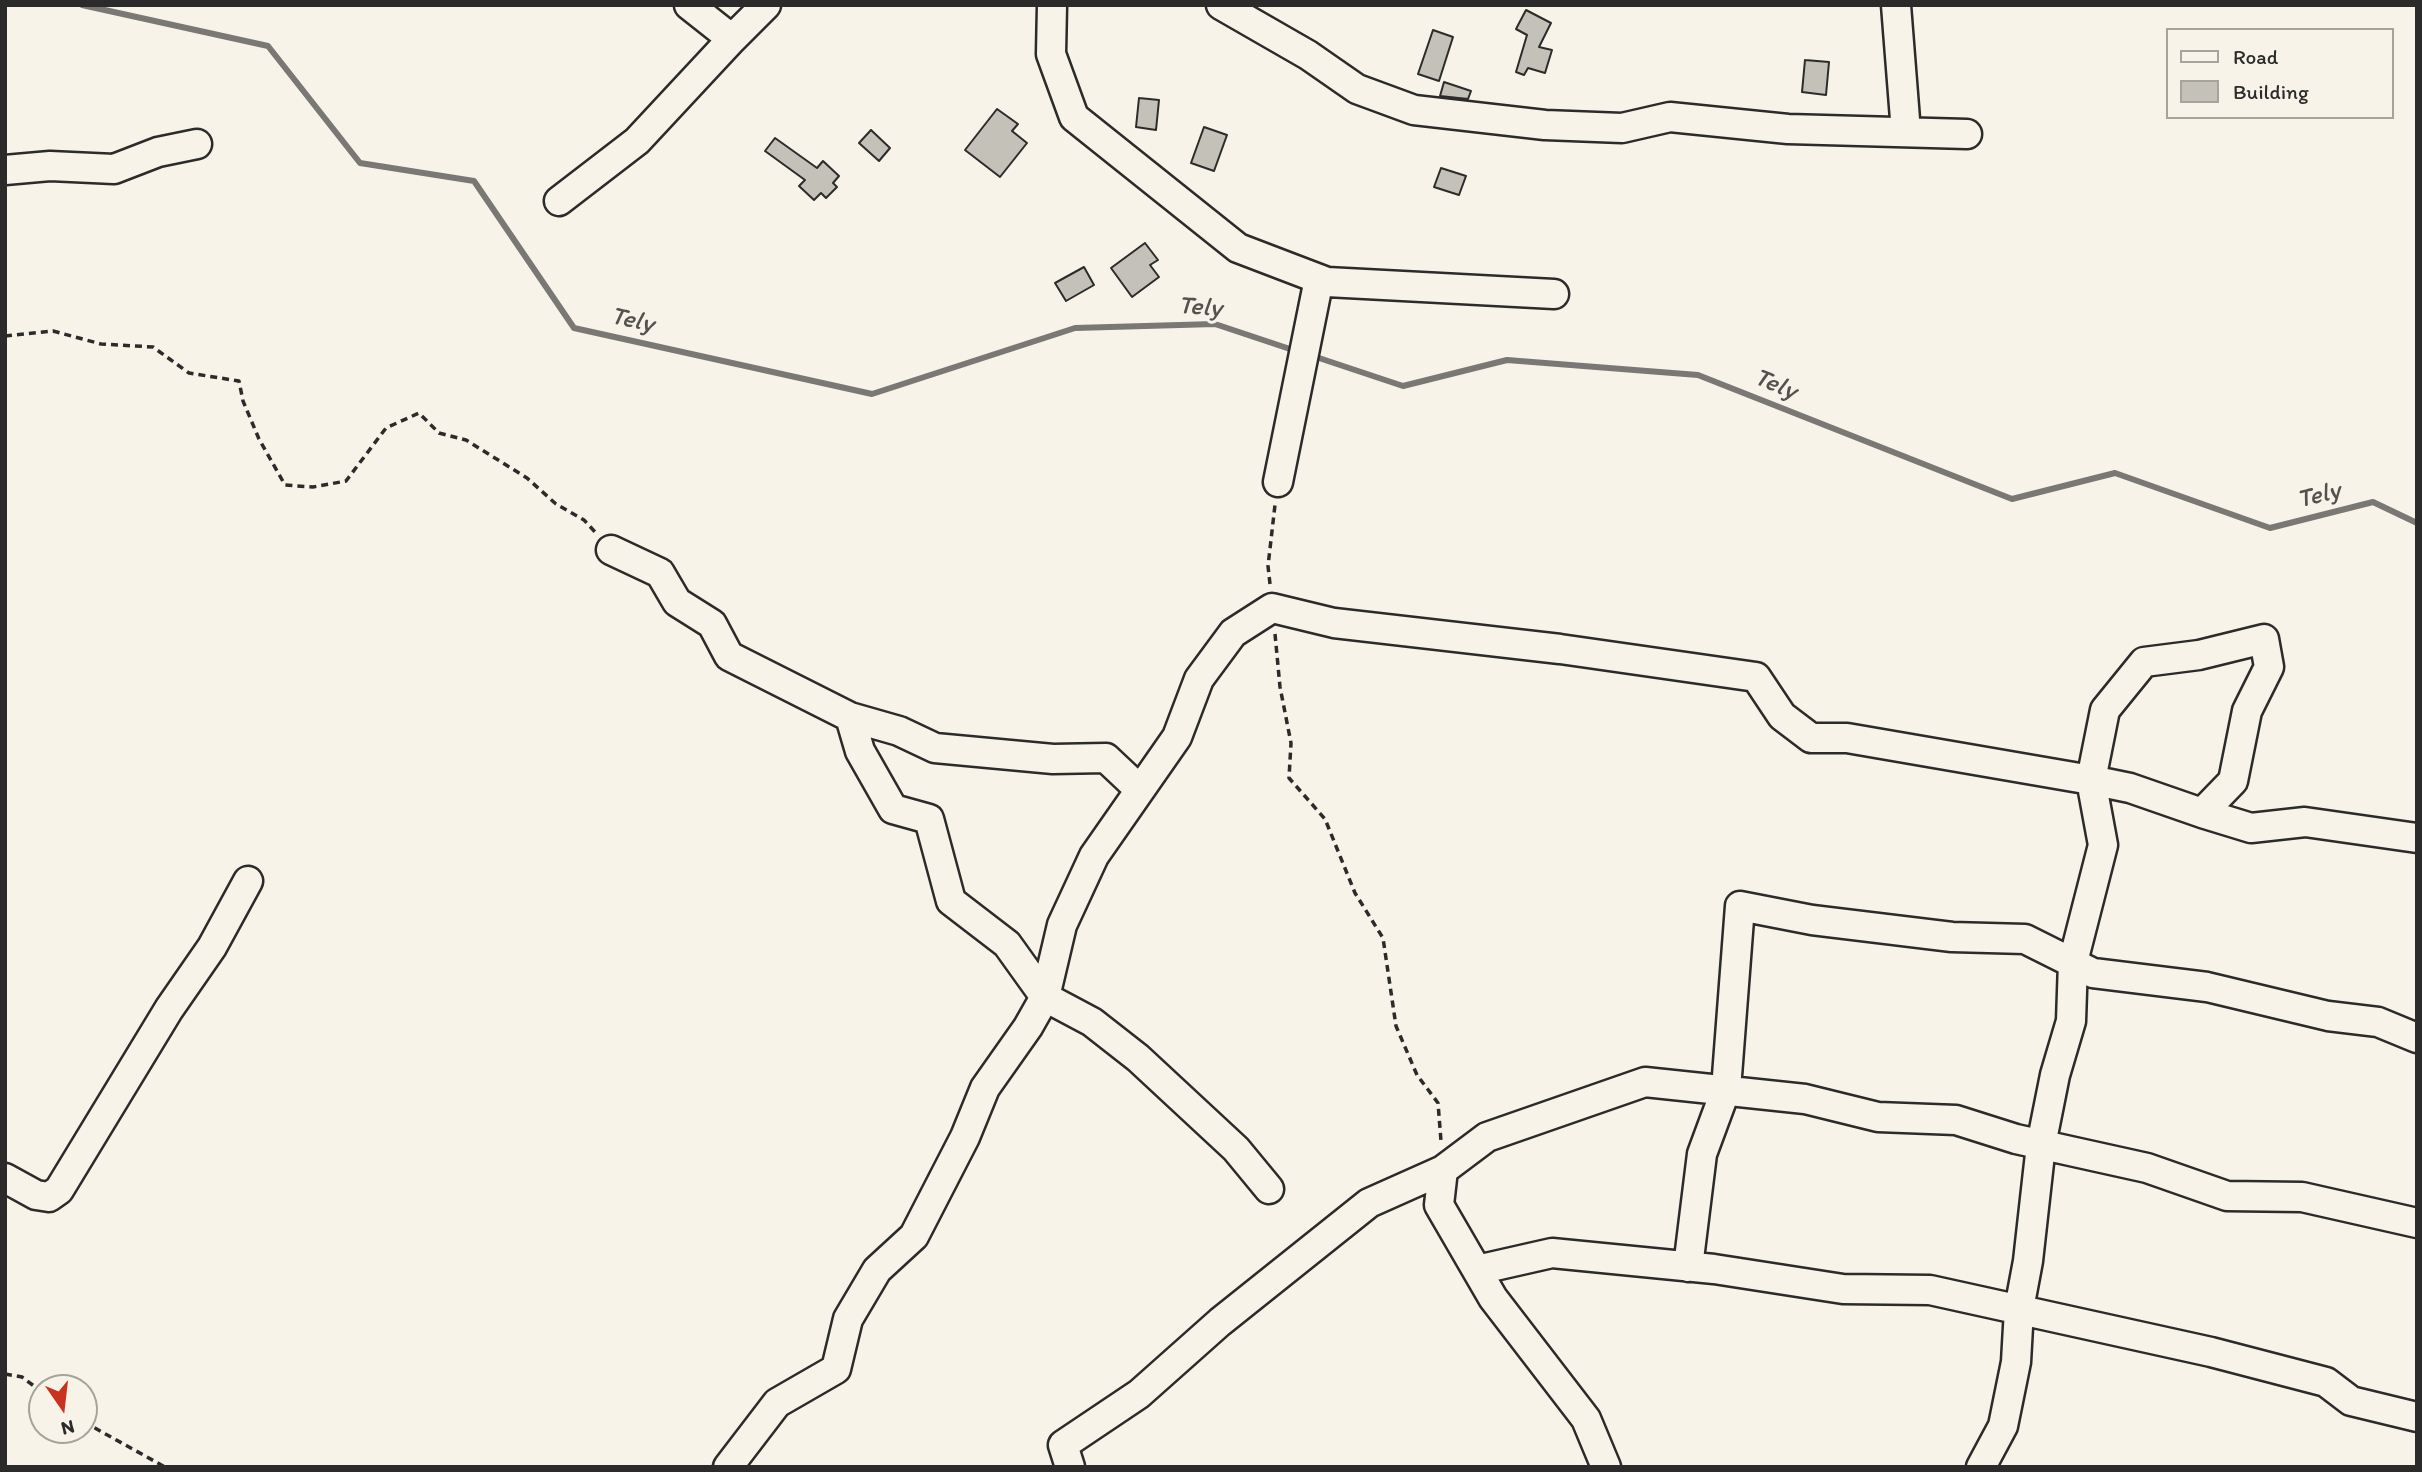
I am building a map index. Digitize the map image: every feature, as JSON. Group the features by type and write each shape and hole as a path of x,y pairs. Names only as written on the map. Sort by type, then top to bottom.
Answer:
{"street":[{"path":"689,5 732,39"},
{"path":"559,201 637,141 766,5"},
{"path":"1052,5 1051,54 1074,117 1238,248 1327,282 1467,292 1554,294"},
{"path":"1220,5 1308,55 1357,89 1414,110 1545,125 1622,128 1670,117 1788,129 1967,134"},
{"path":"1896,5 1906,132"},
{"path":"5,170 50,166 114,169 158,152 197,144"},
{"path":"1278,482 1319,279"},
{"path":"611,550 660,573 677,602 712,624 729,656 850,717 899,731 935,748 1053,759 1106,758 1140,790"},
{"path":"728,1467 777,1403 836,1369 848,1319 877,1270 914,1236 965,1137 985,1088 1045,997 1062,925 1094,856 1177,737 1199,680 1233,632 1272,608 1334,623 1560,649 1756,677 1782,716 1811,738 1847,738 2091,780 2130,788 2251,828 2305,822 2417,838"},
{"path":"1981,1467 2003,1426 2017,1362 2019,1309 2028,1261 2041,1145 2055,1075 2071,1021 2073,962 2103,845 2091,780 2105,710 2144,662 2199,655 2264,639 2269,667 2248,711 2233,781 2202,813"},
{"path":"850,717 860,751 893,809 929,819 951,901 1007,944 1045,997 1092,1022 1138,1058 1236,1149 1269,1189"},
{"path":"5,1178 36,1195 49,1197 59,1190 169,1009 212,947 247,881"},
{"path":"1689,1267 1702,1154 1726,1089 1740,906 1812,920 1924,934 2025,939 2093,972 2207,987 2328,1016 2378,1022 2417,1038"},
{"path":"1070,1467 1063,1445 1139,1394 1220,1322 1369,1203 1443,1170 1487,1137 1645,1082 1804,1099 1878,1117 1956,1120 2041,1145 2147,1168 2227,1196 2302,1197 2417,1223"},
{"path":"1443,1170 1439,1205 1493,1298 1586,1419 1606,1467"},
{"path":"1477,1270 1552,1253 1792,1279 1843,1289 1930,1290 2211,1352 2326,1382 2351,1401 2417,1417"}],"path":[{"path":"5,336 53,331 101,344 153,347 189,373 239,381 243,401 259,439 285,485 313,487 346,481 386,428 419,413 439,433 466,440 527,478 556,504 584,520 611,550"},
{"path":"1278,482 1268,566 1280,687 1291,743 1289,778 1325,819 1355,893 1383,938 1396,1026 1417,1075 1438,1103 1443,1170"},
{"path":"5,1374 22,1377 28,1382"},
{"path":"98,1430 165,1467"}],"building":[{"path":"1526,10 1551,23 1539,47 1552,50 1545,73 1528,68 1524,75 1516,72 1527,35 1516,29"},
{"path":"1433,30 1453,37 1439,81 1418,74"},
{"path":"1805,60 1829,62 1826,95 1802,92"},
{"path":"1444,82 1471,91 1468,99 1440,96"},
{"path":"1139,98 1159,100 1156,130 1136,127"},
{"path":"997,109 1018,124 1012,131 1027,143 1000,177 965,150"},
{"path":"1204,127 1227,135 1214,171 1191,163"},
{"path":"871,130 890,148 879,161 859,143"},
{"path":"775,138 817,168 823,161 839,176 833,183 837,187 826,198 821,193 814,200 799,186 805,180 765,151"},
{"path":"1441,168 1466,176 1459,195 1434,187"},
{"path":"1145,243 1158,260 1150,265 1159,277 1132,297 1111,268"},
{"path":"1084,267 1094,285 1066,301 1055,283"}],"waterway":[{"name":"Tely","path":"82,5 268,46 360,163 474,181 574,328 872,394 1075,328 1215,324 1296,351"},
{"name":"Tely","path":"1310,355 1403,386 1507,360 1698,375 2012,499 2115,473 2270,528 2373,502 2417,523"}]}
